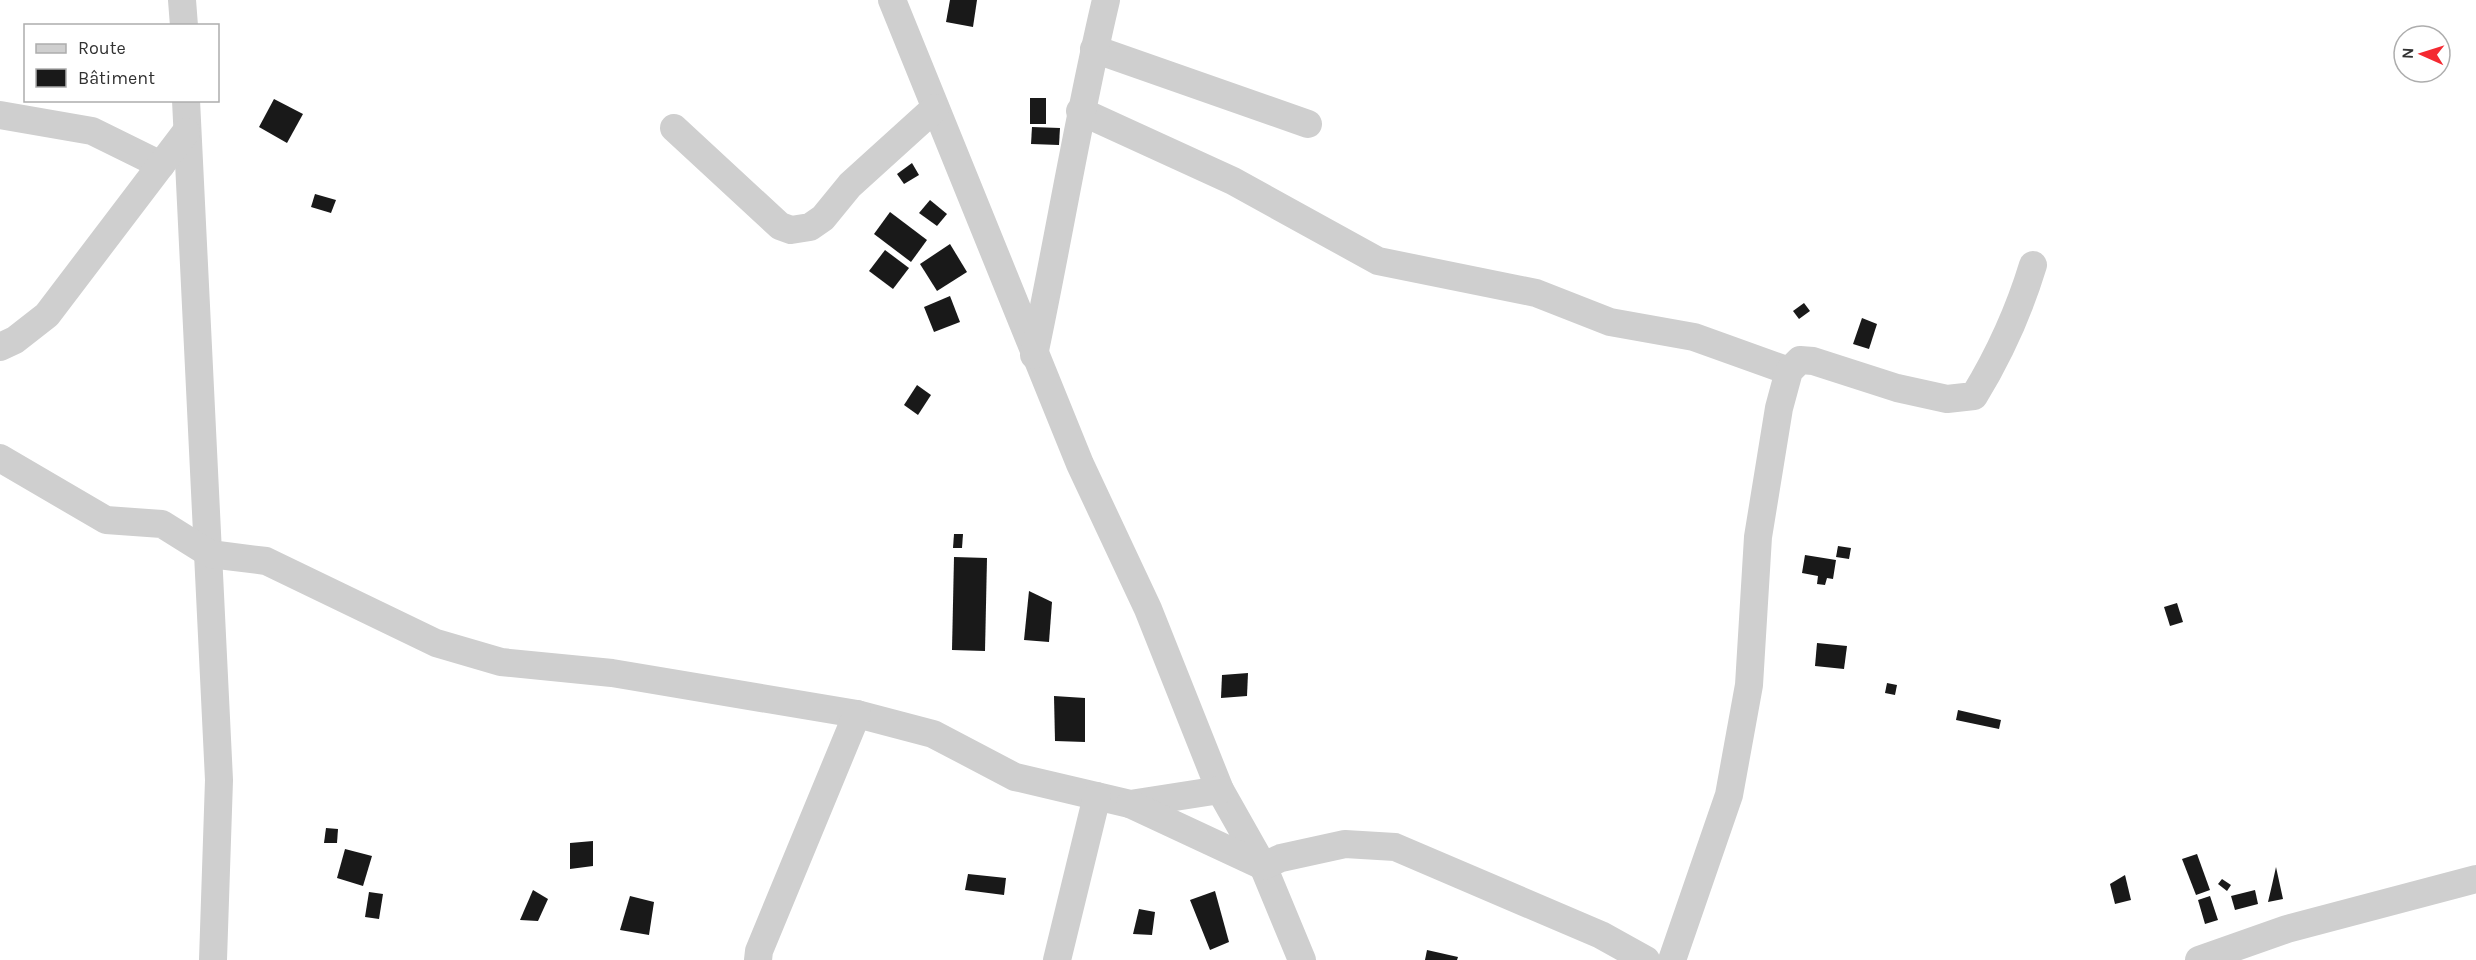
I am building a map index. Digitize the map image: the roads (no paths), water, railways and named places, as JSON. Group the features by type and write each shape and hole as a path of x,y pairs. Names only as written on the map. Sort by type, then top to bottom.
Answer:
{"street":[{"path":"182,0 183,24"},
{"path":"892,0 1080,464 1148,609 1220,790 1263,866 1302,960"},
{"path":"1034,355 1059,237 1080,111 1106,0"},
{"path":"1094,49 1308,124"},
{"path":"186,102 210,554 219,780 213,960"},
{"path":"674,128 780,226 791,231 810,227 823,218 850,185 935,108"},
{"path":"1080,111 1233,182 1378,261 1536,293 1610,322 1694,337 1789,371"},
{"path":"0,115 92,131 161,165"},
{"path":"0,347 15,340 47,315 186,132"},
{"path":"1672,960 1729,795 1749,685 1758,537 1779,408 1789,371 1800,360 1813,361 1897,388 1947,399 1974,396 1987,375 2022,300 2032,266"},
{"path":"0,458 106,520 162,524 210,554 266,561 436,643 501,662 612,673 857,714 933,734 1015,777 1130,804 1263,866 1281,858 1345,844 1395,847 1601,935 1646,960"},
{"path":"758,960 759,951 857,714"},
{"path":"1130,804 1220,790"},
{"path":"1057,960 1097,796"},
{"path":"2199,960 2287,929 2476,879"}]}
